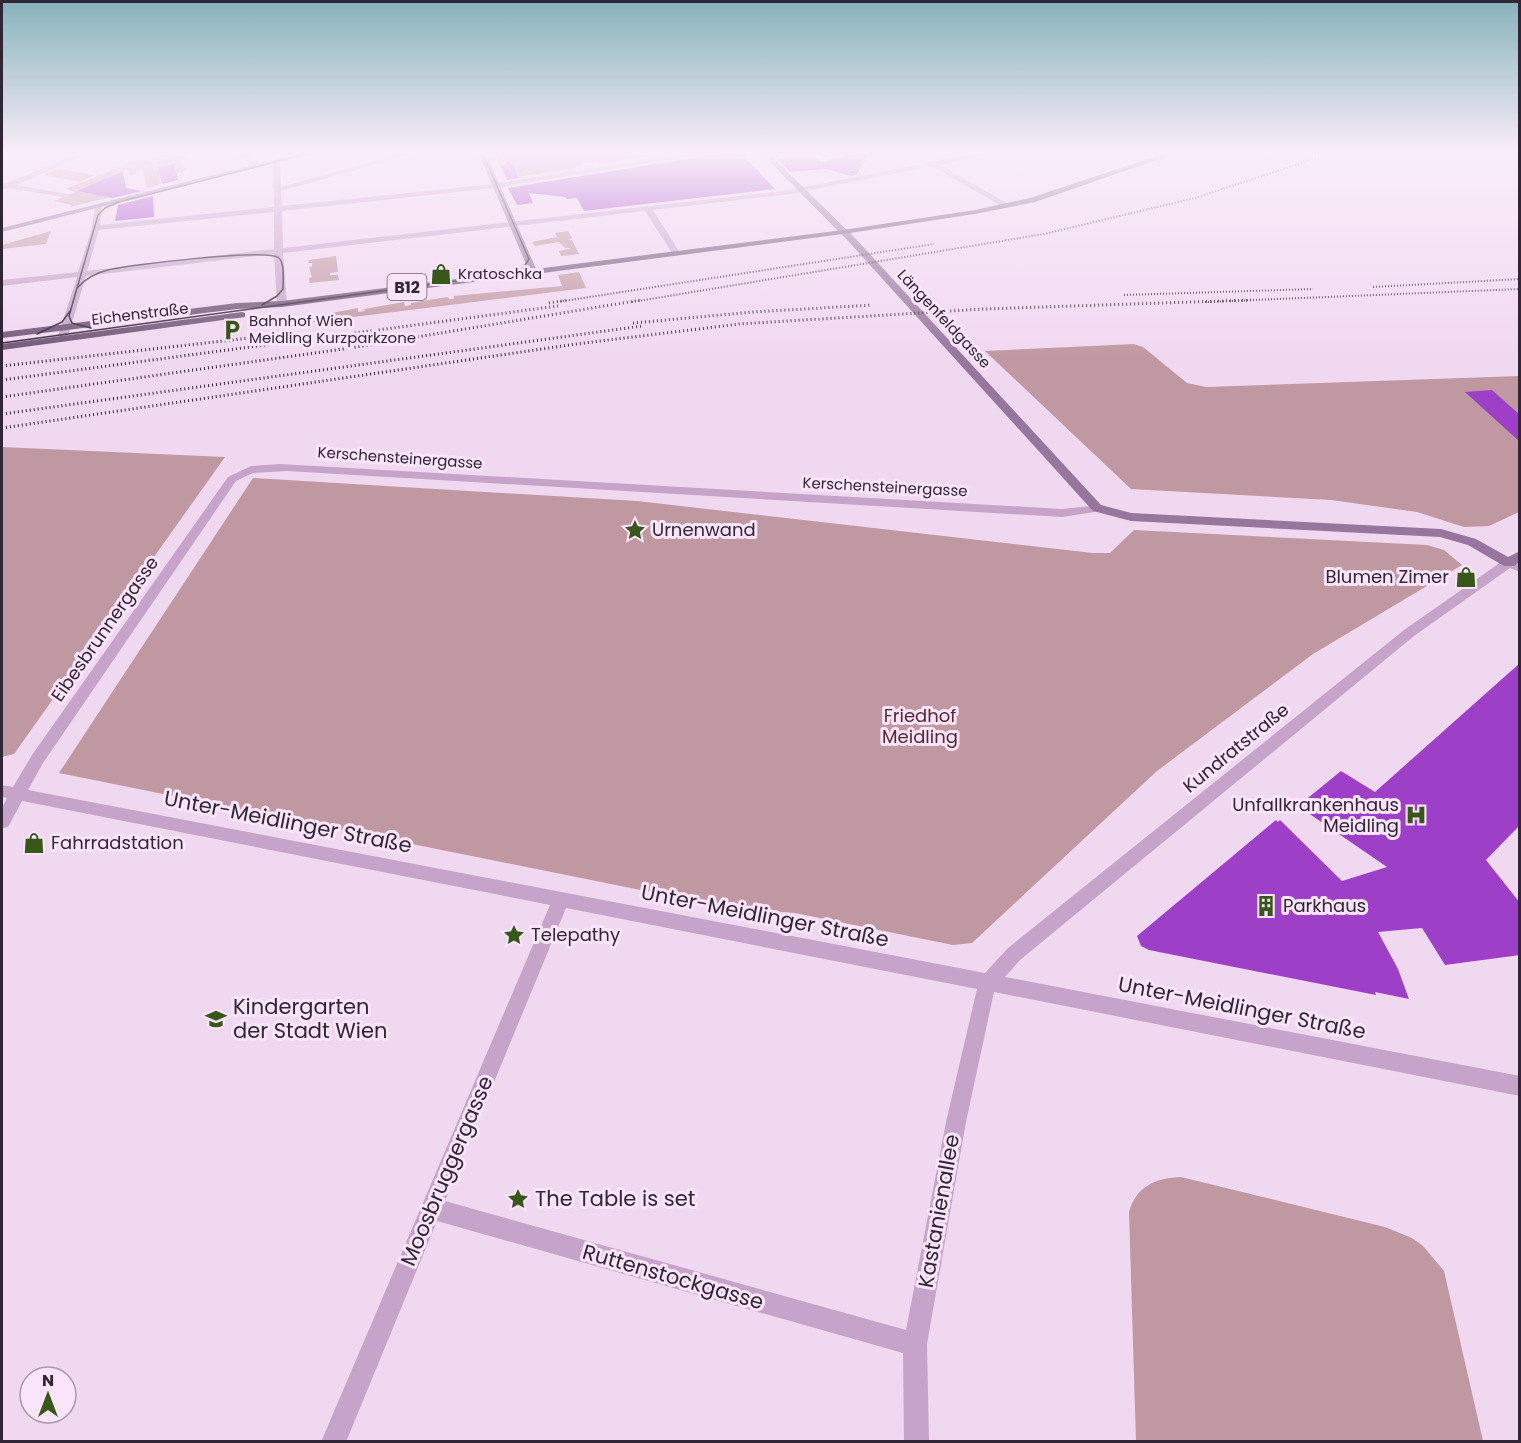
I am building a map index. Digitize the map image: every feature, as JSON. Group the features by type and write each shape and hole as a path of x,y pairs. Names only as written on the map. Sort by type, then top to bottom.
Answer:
{"main road":[{"name":"Eichenstraße","path":"2,335 237,306 282,304 911,221"},
{"name":"Eichenstraße","path":"2,347 237,316 282,304"}],"street":[{"path":"2,230 38,221"},
{"path":"62,339 97,221"},
{"path":"96,228 160,221"},
{"path":"278,221 277,251 282,304"},
{"path":"509,221 533,271"},
{"path":"2,283 542,221"},
{"path":"656,221 676,253"},
{"name":"Längenfeldgasse","path":"832,221 1097,508"},
{"name":"Kerschensteinergasse","path":"252,469 288,468 1062,513 1097,508 1131,517 1442,533 1472,542 1516,562"},
{"name":"Eibesbrunnergasse","path":"2,822 10,792 37,759 232,479 252,469"},
{"name":"Kundratstraße","path":"987,984 1014,954 1400,640 1516,562"},
{"name":"Unter-Meidlinger Straße","path":"10,792 1520,1086"},
{"name":"Moosbruggergasse","path":"333,1442 561,900"},
{"name":"Kastanienallee","path":"917,1442 915,1344 956,1122 987,984"},
{"name":"Ruttenstockgasse","path":"431,1208 915,1344"}],"green space":[{"path":"51,231 46,244 2,249 2,245"},
{"path":"568,231 572,238 568,240 572,240 579,254 561,256 559,251 572,248 565,248 559,242 535,246 532,242 557,237 555,233"},
{"path":"336,256 338,272 330,273 330,275 338,275 339,280 310,283 309,278 312,277 309,267 312,267 312,263 308,263 309,260"},
{"path":"579,272 586,288 290,325 290,321 358,308 358,312 404,302 405,306 447,297 454,299 454,296 562,286 558,275"},
{"path":"1134,344 1143,347 1187,383 1206,387 1519,376 1519,512 1489,526 1464,527 1417,512 1331,500 1131,489 985,351"},
{"path":"2,447 225,457 14,754 2,757"},
{"name":"Friedhof Meidling","path":"253,478 637,501 1093,553 1110,553 1134,530 1427,545 1444,550 1462,565 1313,654 1157,771 972,943 953,945 795,913 730,908 59,773"},
{"path":"1181,1177 1385,1227 1412,1238 1423,1246 1444,1271 1483,1441 1136,1441 1129,1212 1132,1203 1148,1185 1163,1179"}],"building":[{"path":"1492,390 1520,415 1520,442 1465,392"},
{"path":"1520,663 1520,825 1486,860 1520,903 1520,955 1445,965 1422,928 1378,932 1398,969 1409,999 1375,992 1376,995 1149,950 1141,946 1137,936 1276,820 1278,822 1280,820 1342,881 1387,867 1298,806 1341,771 1375,792"}],"tram line":[{"path":"77,288 96,221"},
{"path":"2,343 514,273 523,268 529,259 513,221"},
{"path":"77,288 95,274 108,270 197,258 269,255 281,260 283,289 277,296 262,305"},
{"path":"77,288 69,316 72,323 91,328"},
{"path":"37,334 62,322 70,311"}],"railway":[{"path":"632,302 1044,234 1097,221"},
{"path":"557,302 934,244"},
{"path":"1373,287 1520,279"},
{"path":"1124,295 1313,289"},
{"path":"1205,302 1520,289"},
{"path":"549,303 567,300"},
{"path":"2,397 350,348 641,300"},
{"path":"2,428 576,344 739,324 984,309 1251,300"},
{"path":"633,323 753,312 872,305"},
{"path":"2,380 558,306"},
{"path":"2,414 642,326"},
{"path":"2,366 276,335"}],"place":[{"name":"Kratoschka","path":"441,274"},
{"name":"Bahnhof Wien Meidling Kurzparkzone","path":"232,330"},
{"name":"Urnenwand","path":"635,530"},
{"name":"Blumen Zimer","path":"1466,577"},
{"name":"Unfallkrankenhaus Meidling","path":"1416,815"},
{"name":"Fahrradstation","path":"34,843"},
{"name":"Parkhaus","path":"1266,906"},
{"name":"Telepathy","path":"514,935"},
{"name":"Kindergarten der Stadt Wien","path":"216,1019"},
{"name":"The Table is set","path":"518,1199"}]}
